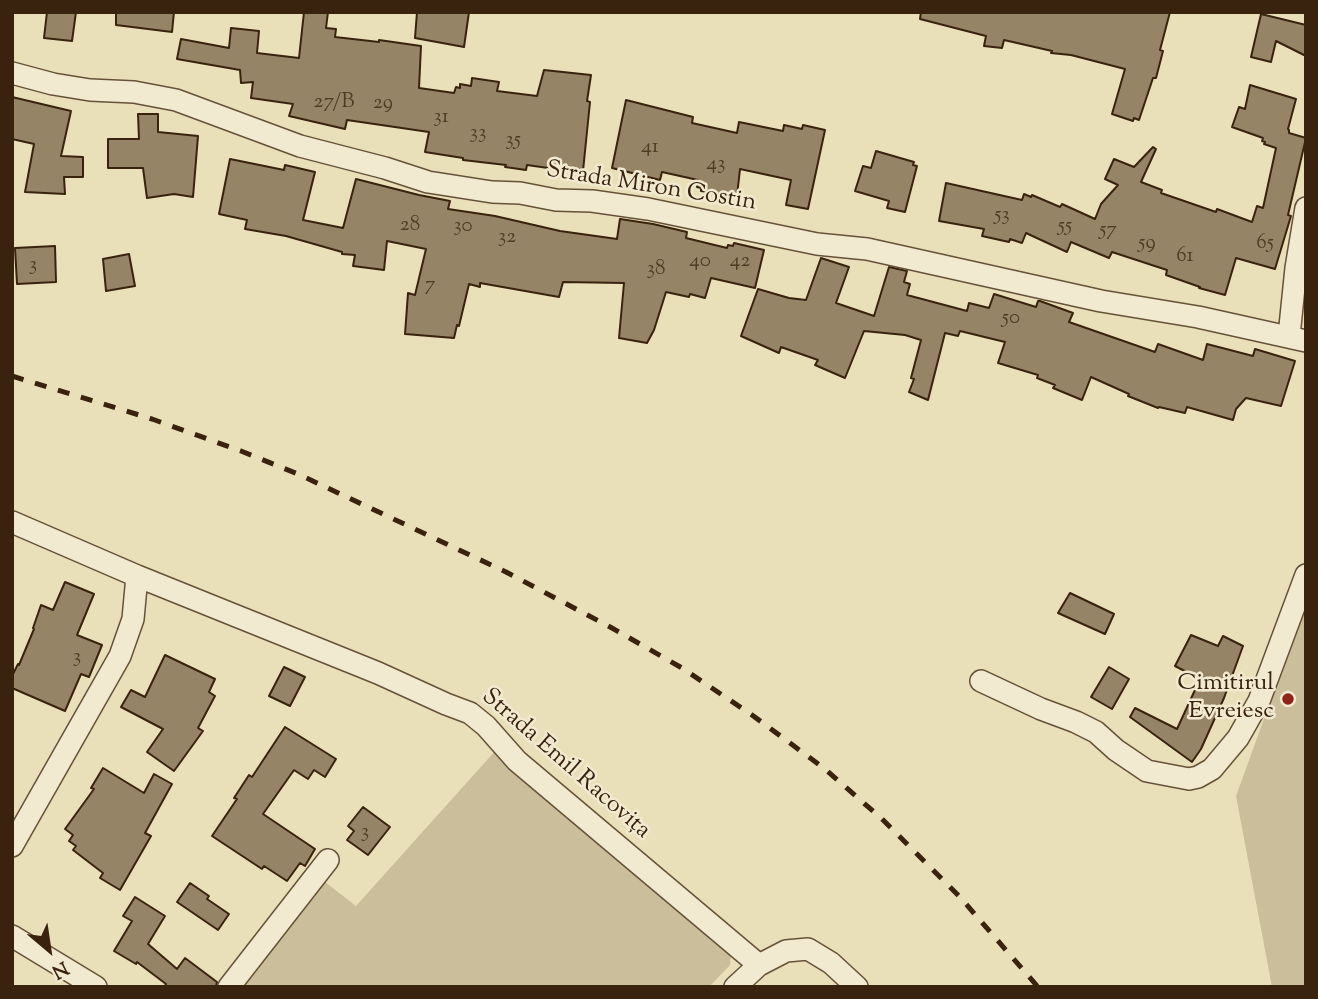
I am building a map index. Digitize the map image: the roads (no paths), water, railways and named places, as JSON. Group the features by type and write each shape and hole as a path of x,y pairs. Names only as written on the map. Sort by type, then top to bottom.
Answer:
{"street":[{"name":"Strada Miron Costin","path":"12,73 53,84 90,90 134,92 176,100 300,146 428,182 556,200 593,201 648,209 817,244 867,250 1101,301 1198,317 1297,338 1296,268 1306,208"},
{"name":"Strada Emil Racovița","path":"12,522 470,713 486,726 517,761 759,965"},
{"path":"981,681 1096,732 1116,750 1147,771 1189,779 1198,777 1212,769 1238,738 1259,701 1306,575"},
{"path":"12,846 120,656 133,619 137,576"},
{"path":"229,987 328,860"},
{"path":"12,936 96,987"},
{"path":"735,987 759,965 786,951 808,949 831,963 857,987"}],"railway":[{"path":"12,376 152,419 298,474 506,572 682,668 825,769 882,819 959,896 1038,987"}],"place":[{"name":"Cimitirul Evreiesc","path":"1288,699"}]}
